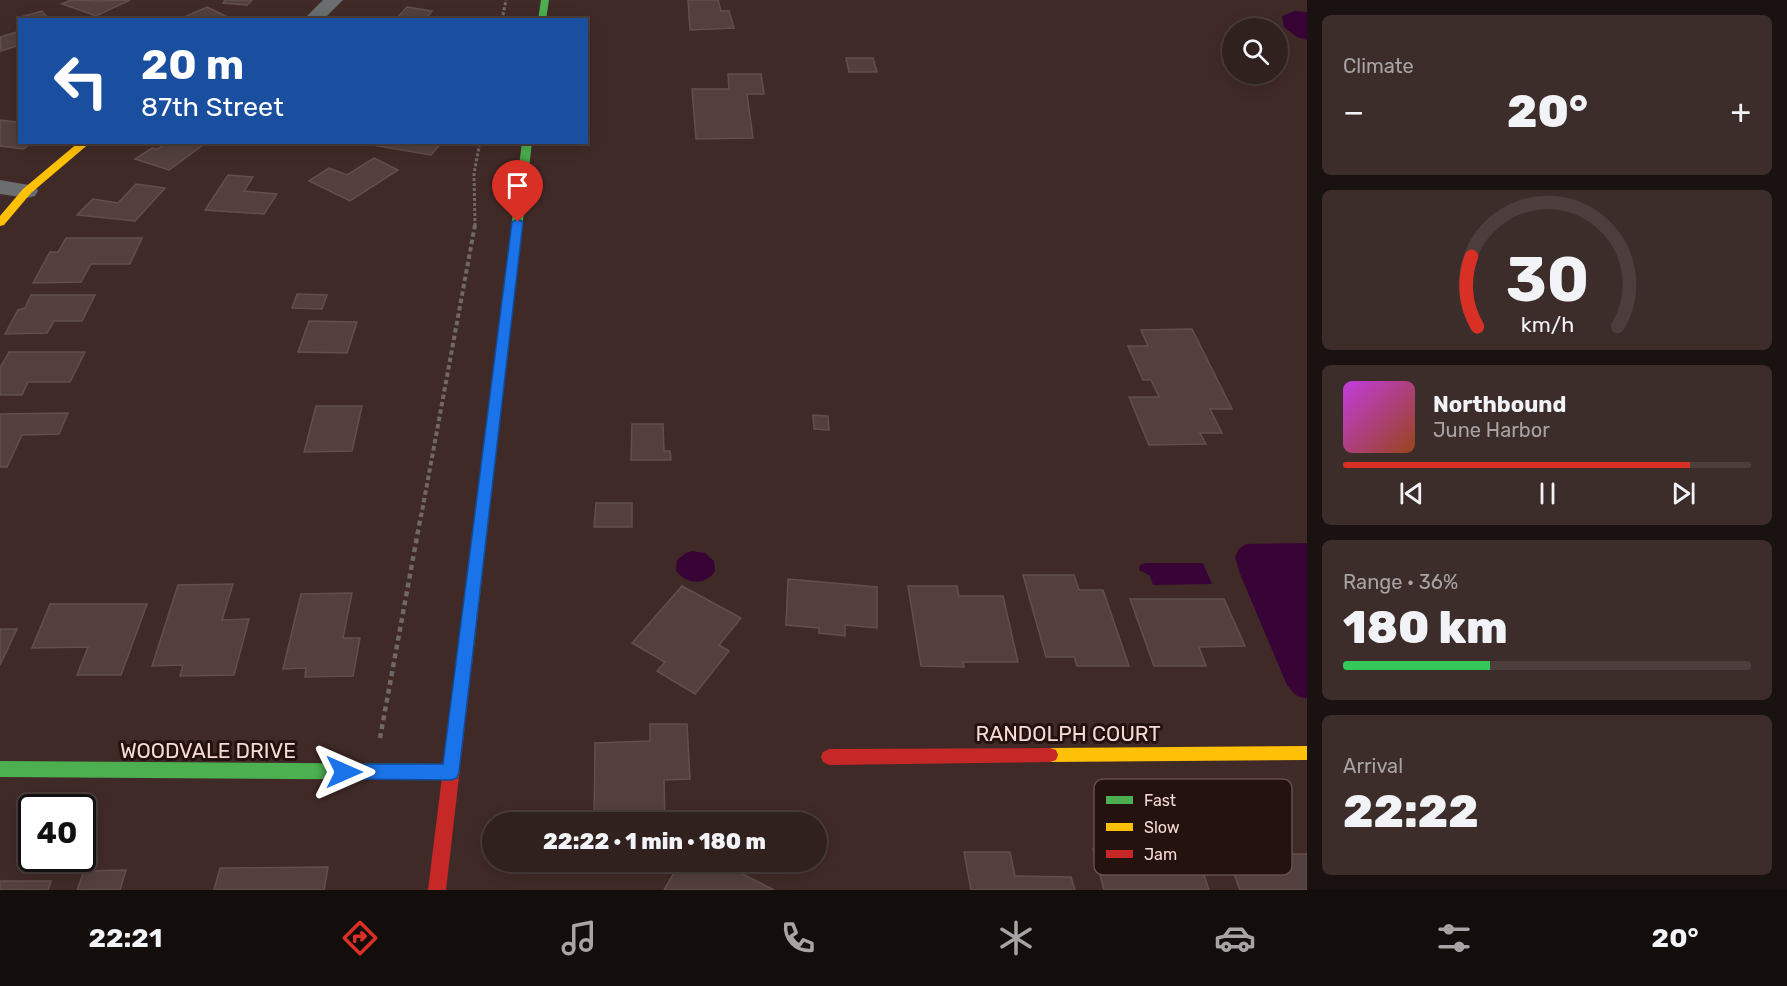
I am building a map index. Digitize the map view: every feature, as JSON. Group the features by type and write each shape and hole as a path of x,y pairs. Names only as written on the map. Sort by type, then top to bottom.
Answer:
{"main road":[{"path":"543,18 545,0"},
{"path":"0,223 27,190 84,144"},
{"path":"437,890 527,144"},
{"name":"RANDOLPH COURT","path":"829,757 1307,753"},
{"name":"WOODVALE DRIVE","path":"0,769 451,772"}],"street":[{"path":"314,18 334,0"},
{"path":"0,187 27,190"}],"path":[{"path":"502,18 506,0"},
{"path":"379,738 475,224 474,173 480,144"}],"shaded area":[{"path":"1295,11 1307,12 1307,40 1297,37 1288,30 1288,18 1282,16"},
{"path":"1307,543 1307,698 1295,694 1286,683 1235,557 1239,549 1246,544"},
{"path":"692,551 705,553 714,561 715,571 711,576 701,581 690,581 676,570 677,560"},
{"path":"1146,563 1203,563 1212,584 1153,585 1150,576 1139,570 1140,565"}],"building":[{"path":"71,0 130,0 96,16 62,4"},
{"path":"225,0 252,0 247,5 223,3"},
{"path":"688,0 718,0 721,11 729,11 734,28 690,30"},
{"path":"207,7 230,18 186,18 184,17"},
{"path":"407,7 432,11 427,18 397,18"},
{"path":"42,11 48,18 18,19"},
{"path":"18,32 18,46 1,51 0,37"},
{"path":"846,58 873,58 877,72 849,72"},
{"path":"728,74 761,74 764,94 747,94 753,138 696,139 692,89 729,89"},
{"path":"0,120 18,121 18,144 29,144 24,149 0,146"},
{"path":"164,144 204,144 169,170 135,159 152,148 158,149"},
{"path":"373,144 440,144 431,155"},
{"path":"374,158 398,170 350,201 309,181 329,168 347,175"},
{"path":"228,175 253,177 244,191 277,194 264,214 205,210"},
{"path":"136,184 165,188 135,221 77,215 93,199 118,203"},
{"path":"66,238 142,238 130,264 91,264 81,282 33,283 50,252 58,252"},
{"path":"297,294 327,295 322,309 292,308"},
{"path":"31,295 95,295 82,321 54,321 47,333 5,334 18,310 25,308"},
{"path":"309,321 357,322 347,353 298,352"},
{"path":"1192,329 1232,409 1210,409 1222,433 1200,433 1206,444 1149,445 1129,397 1159,397 1151,380 1143,380 1128,346 1148,346 1141,330"},
{"path":"9,352 85,352 70,382 28,382 22,395 0,395 0,368"},
{"path":"316,406 362,406 352,451 304,452"},
{"path":"68,413 59,434 22,435 7,467 0,467 0,414"},
{"path":"813,415 828,416 829,430 814,429"},
{"path":"632,424 663,424 664,451 670,451 671,460 631,460"},
{"path":"596,503 632,503 632,527 594,527"},
{"path":"1023,575 1074,575 1079,590 1103,590 1129,666 1077,666 1074,657 1046,657"},
{"path":"788,579 877,587 877,628 845,625 845,636 819,633 819,628 786,625"},
{"path":"233,584 222,620 249,619 234,675 180,676 183,665 152,666 178,585"},
{"path":"682,586 741,618 719,645 729,651 695,694 657,671 665,662 632,643"},
{"path":"908,586 957,586 959,596 1003,596 1018,662 963,662 964,667 921,666"},
{"path":"352,593 343,638 360,638 353,676 305,677 306,668 283,669 301,594"},
{"path":"1130,599 1224,599 1245,646 1199,647 1206,666 1154,666"},
{"path":"50,604 147,604 121,675 77,675 88,647 32,648"},
{"path":"0,629 17,629 0,665"},
{"path":"650,724 687,724 690,779 664,780 665,812 594,812 595,743 650,741"},
{"path":"964,852 1010,852 1015,876 1071,877 1075,890 971,890"},
{"path":"1292,854 1307,854 1307,890 1240,890 1234,875 1292,875"},
{"path":"328,867 324,890 214,890 220,868"},
{"path":"126,870 120,890 77,890 84,872"},
{"path":"675,872 739,872 774,890 664,890"},
{"path":"1100,875 1204,875 1209,890 1104,890"},
{"path":"0,881 51,881 48,890 0,890"}],"traffic: fast":[{"path":"542,18 545,0"},
{"path":"464,664 527,144"},
{"path":"0,769 451,772"}],"traffic: slow":[{"path":"0,223 27,191 84,144"},
{"path":"1050,755 1307,753"}],"traffic: jam":[{"path":"437,890 464,664"},
{"path":"829,757 1050,755"}],"route":[{"path":"344,772 451,772 518,222"}]}
